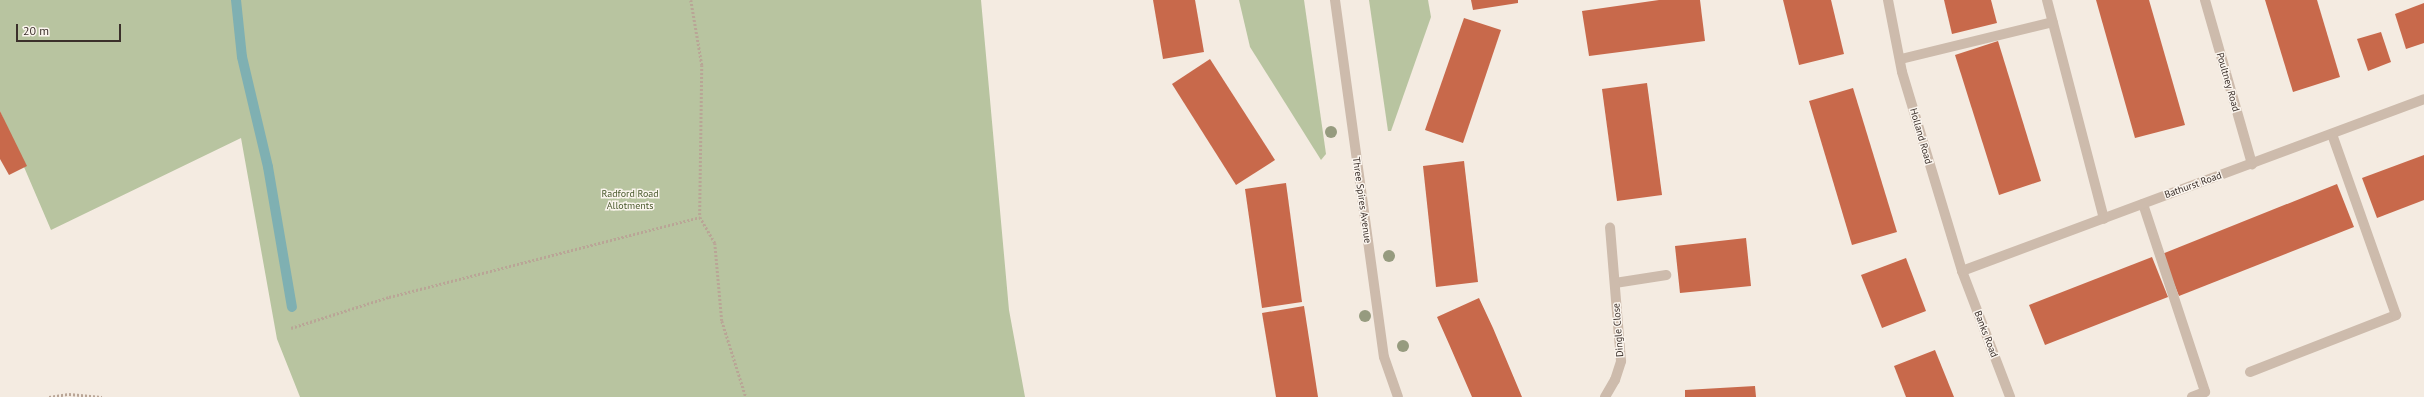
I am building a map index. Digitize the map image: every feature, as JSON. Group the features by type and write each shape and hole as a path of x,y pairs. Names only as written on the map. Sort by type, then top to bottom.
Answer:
{"street":[{"name":"Three Spires Avenue","path":"1335,0 1384,357 1398,397"},
{"name":"Holland Road","path":"1888,0 1901,59 1902,72 1962,271"},
{"path":"2047,0 2104,219"},
{"name":"Poultney Road","path":"2205,0 2252,164"},
{"path":"1901,59 2053,22"},
{"name":"Bathurst Road","path":"1962,271 2424,99"},
{"path":"2250,372 2396,315 2332,134"},
{"path":"2143,204 2205,392 2192,397"},
{"name":"Dingle Close","path":"1605,397 1615,380 1621,361 1610,227"},
{"name":"Banks Road","path":"1962,271 2010,397"},
{"path":"1615,283 1666,275"}],"path":[{"path":"691,0 702,65 700,217 715,243 722,321 746,397"},
{"path":"291,328 389,297 700,217"},
{"path":"49,397 69,394 102,397"}],"green space":[{"name":"Radford Road Allotments","path":"0,0 981,0 1009,310 1025,397 300,397 277,339 241,138 51,230 0,111"},
{"path":"1239,0 1304,0 1326,154 1321,160 1250,47"},
{"path":"1369,0 1428,0 1431,17 1391,131 1388,131"}],"building":[{"path":"1153,0 1195,0 1204,52 1163,59"},
{"path":"1471,0 1518,0 1518,3 1473,10"},
{"path":"1659,0 1700,0 1705,41 1589,56 1582,11"},
{"path":"1783,0 1831,0 1844,54 1799,65"},
{"path":"1944,0 1991,0 1997,23 1952,34"},
{"path":"2096,0 2149,0 2185,125 2135,138"},
{"path":"2265,0 2317,0 2340,77 2293,92"},
{"path":"2424,3 2424,43 2406,49 2395,14"},
{"path":"1464,18 1501,30 1463,143 1425,130"},
{"path":"2381,32 2391,62 2368,71 2357,39"},
{"path":"1998,41 2041,181 1999,195 1955,55"},
{"path":"1210,59 1275,160 1236,185 1172,84"},
{"path":"1647,83 1662,195 1617,201 1602,89"},
{"path":"1853,88 1897,232 1852,245 1809,101"},
{"path":"0,111 27,166 9,175 0,159"},
{"path":"2424,155 2424,200 2377,218 2362,178"},
{"path":"1464,161 1478,282 1436,287 1423,166"},
{"path":"1286,183 1302,302 1262,308 1245,189"},
{"path":"2337,184 2354,227 2179,296 2162,254"},
{"path":"1746,238 1751,286 1680,293 1675,246"},
{"path":"2152,257 2168,297 2045,345 2029,305"},
{"path":"1906,258 1926,311 1882,328 1861,275"},
{"path":"1479,298 1522,397 1472,397 1437,317"},
{"path":"1304,306 1318,397 1276,397 1262,313"},
{"path":"1935,350 1954,397 1906,397 1894,366"},
{"path":"1755,386 1756,397 1685,397 1685,390"}],"waterway":[{"path":"236,0 242,57 268,167 292,307"}]}
